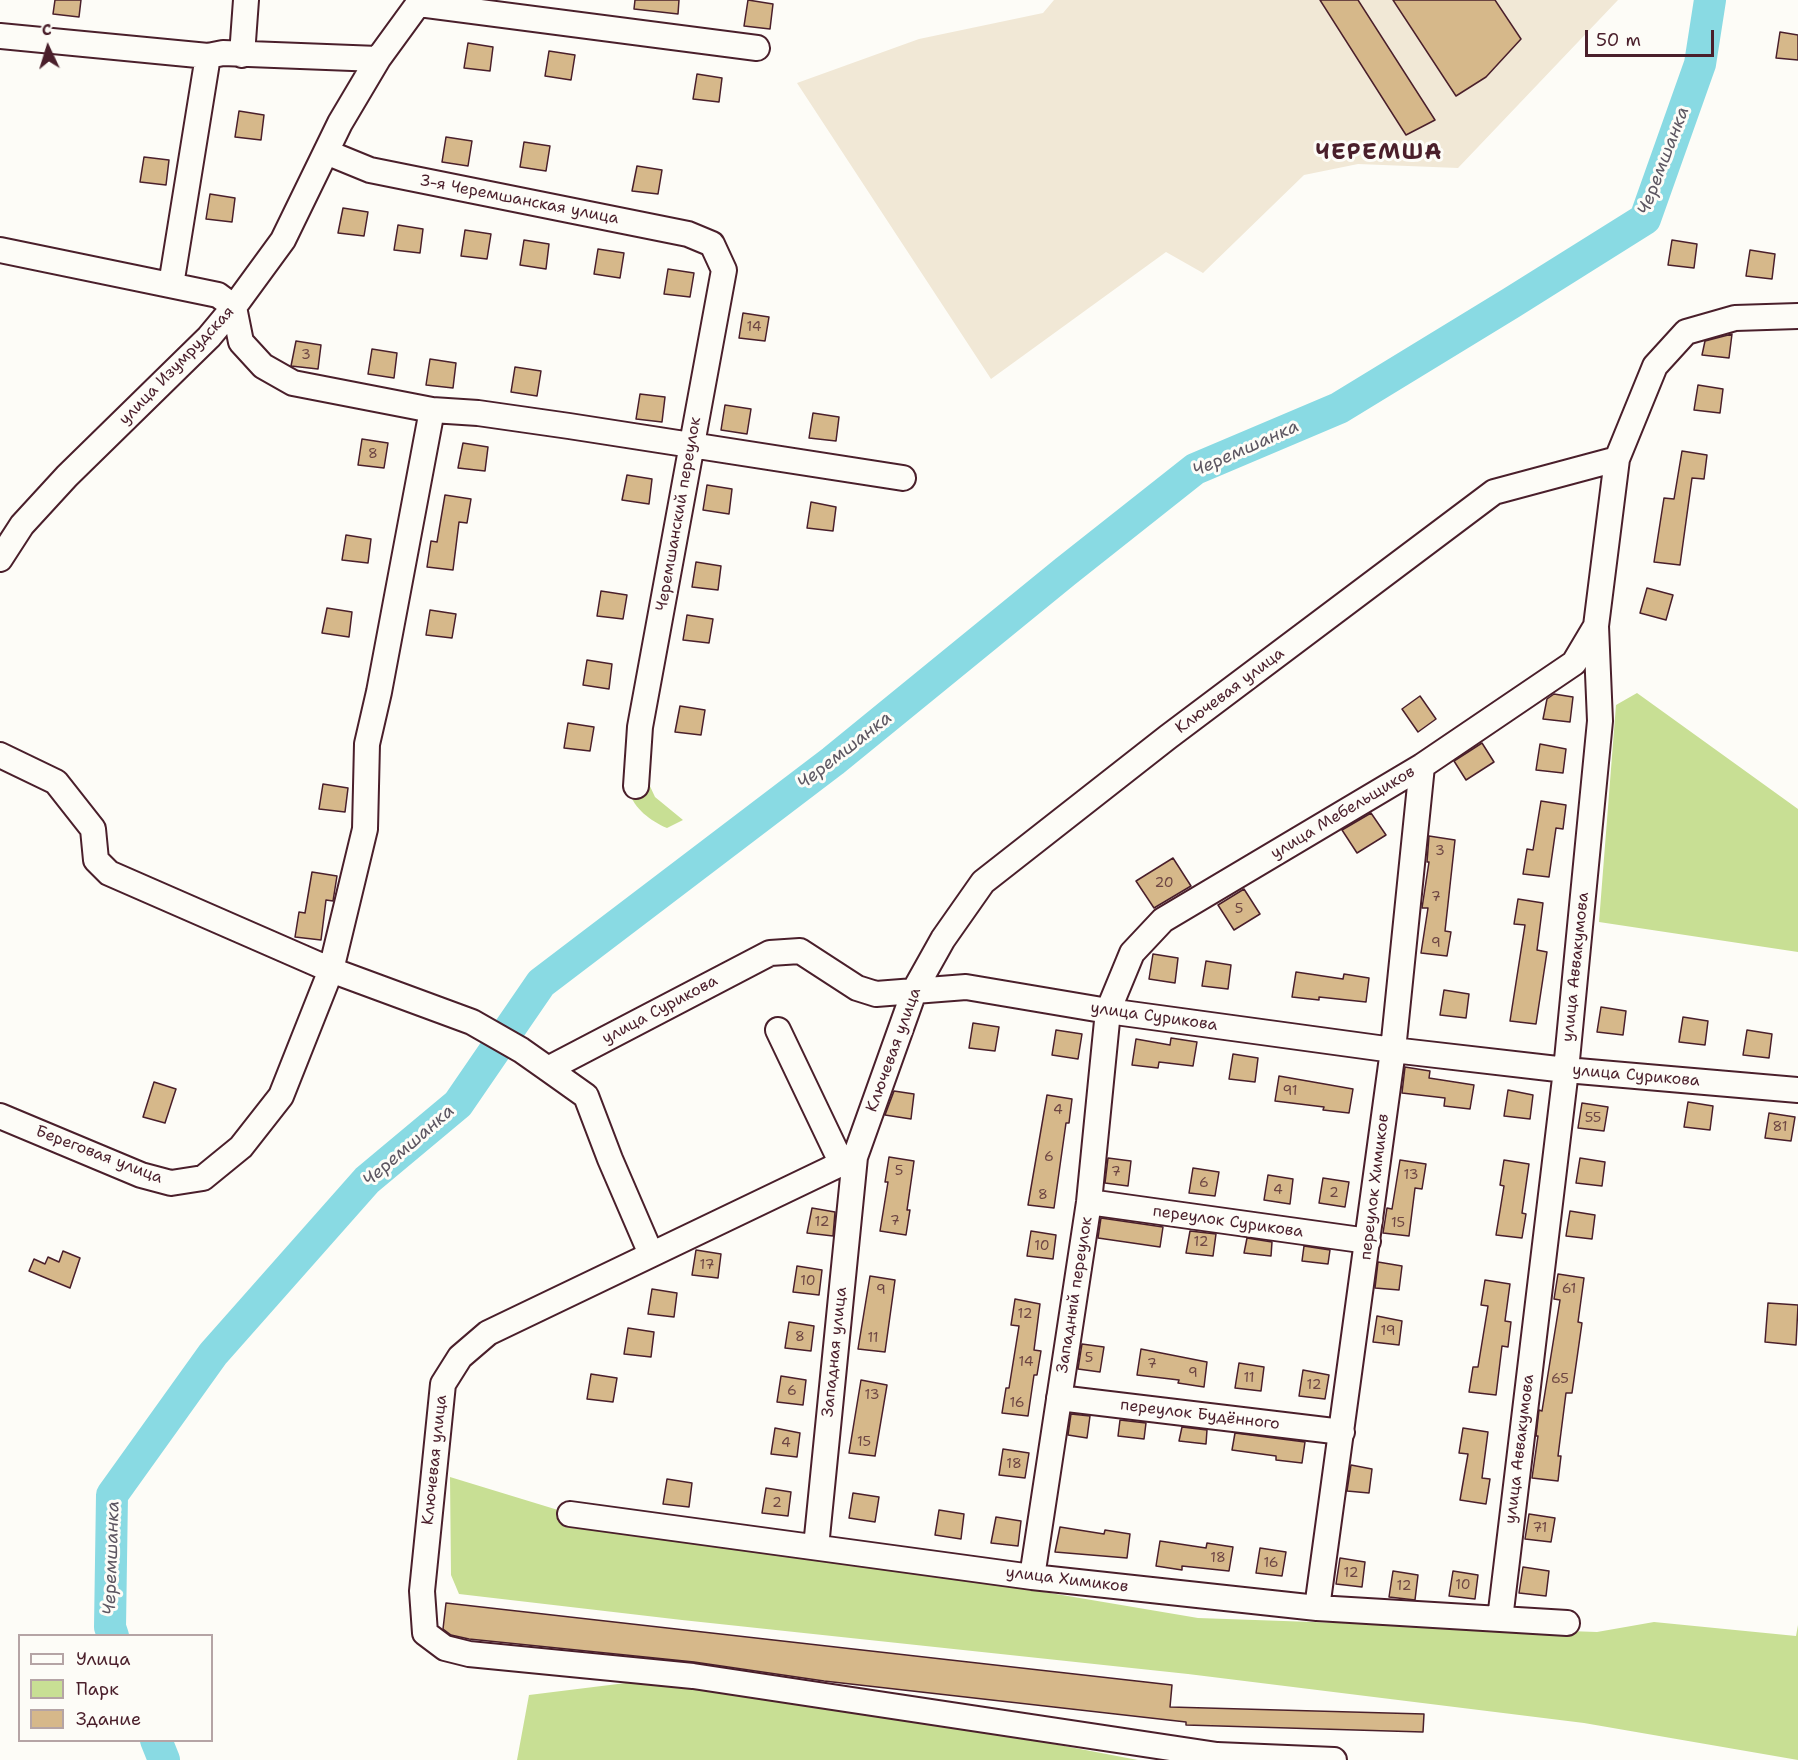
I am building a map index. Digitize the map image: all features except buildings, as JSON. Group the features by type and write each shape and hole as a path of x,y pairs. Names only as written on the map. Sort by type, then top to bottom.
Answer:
{"street":[{"path":"242,54 246,0"},
{"path":"420,2 757,48"},
{"name":"улица Изумрудская","path":"0,559 22,525 67,476 209,337 234,307 283,240 340,123 378,58 420,2"},
{"path":"0,36 208,56 223,53 378,58"},
{"path":"171,285 208,56"},
{"name":"3-я Черемшанская улица","path":"327,152 370,170 688,234 712,244"},
{"name":"Черемшанский переулок","path":"636,786 640,727 724,270 712,244"},
{"path":"0,250 218,295 234,307 242,342 263,366 292,383 432,410 478,413 903,478"},
{"name":"улица Аввакумова","path":"1500,1619 1566,1070 1600,722 1596,626 1617,459 1655,366 1686,332 1735,318 1798,316"},
{"name":"Береговая улица","path":"0,1116 141,1175 171,1183 202,1178 241,1147 281,1096 331,970 365,829 367,744 379,692 432,410"},
{"name":"Ключевая улица","path":"1334,1760 1216,1755 693,1676 469,1654 445,1648 425,1633 422,1591 443,1384 460,1357 488,1333 848,1161 915,989 943,939 983,882 1168,737 1494,492 1617,459"},
{"name":"улица Мебельщиков","path":"1108,1011 1132,953 1163,920 1422,766 1574,663 1596,626"},
{"path":"0,755 56,782 93,829 96,860 109,873 331,970 472,1022 502,1039 586,1095 610,1159 651,1254"},
{"name":"переулок Химиков","path":"1317,1608 1393,1050 1422,766"},
{"name":"улица Сурикова","path":"548,1069 770,953 800,951 857,988 876,994 915,989 966,987 1108,1011 1393,1050 1566,1070 1798,1090"},
{"name":"Западный переулок","path":"1032,1576 1089,1202 1108,1011"},
{"path":"778,1030 848,1161"},
{"name":"Западная улица","path":"816,1547 848,1161"},
{"name":"переулок Сурикова","path":"1089,1202 1368,1241"},
{"name":"переулок Будённого","path":"1059,1398 1342,1432"},
{"name":"улица Химиков","path":"570,1514 1032,1576 1317,1608 1567,1623"}],"shaded area":[{"path":"1054,0 1618,0 1458,168 1358,164 1304,175 1203,273 1166,252 991,379 797,83 919,39 1043,13"}],"green space":[{"path":"1637,693 1798,809 1798,952 1599,922 1616,705"},
{"path":"642,769 655,797 683,820 667,828 649,818 639,809 629,791"},
{"path":"450,1477 558,1510 564,1527 843,1558 1198,1618 1597,1632 1654,1622 1796,1636 1798,1625 1798,1760 1584,1723 1188,1674 459,1594 451,1575"},
{"path":"642,1681 743,1685 1138,1760 517,1760 529,1695"}],"waterway":[{"name":"Черемшанка","path":"112,1634 110,1627 112,1495 213,1354 367,1180 458,1104 541,983 833,761 1195,469 1339,408 1645,219 1700,64 1710,0"},
{"name":"Черемшанка","path":"157,1742 164,1760"}],"district":[{"name":"ЧЕРЕМША","path":"1379,153"}]}
